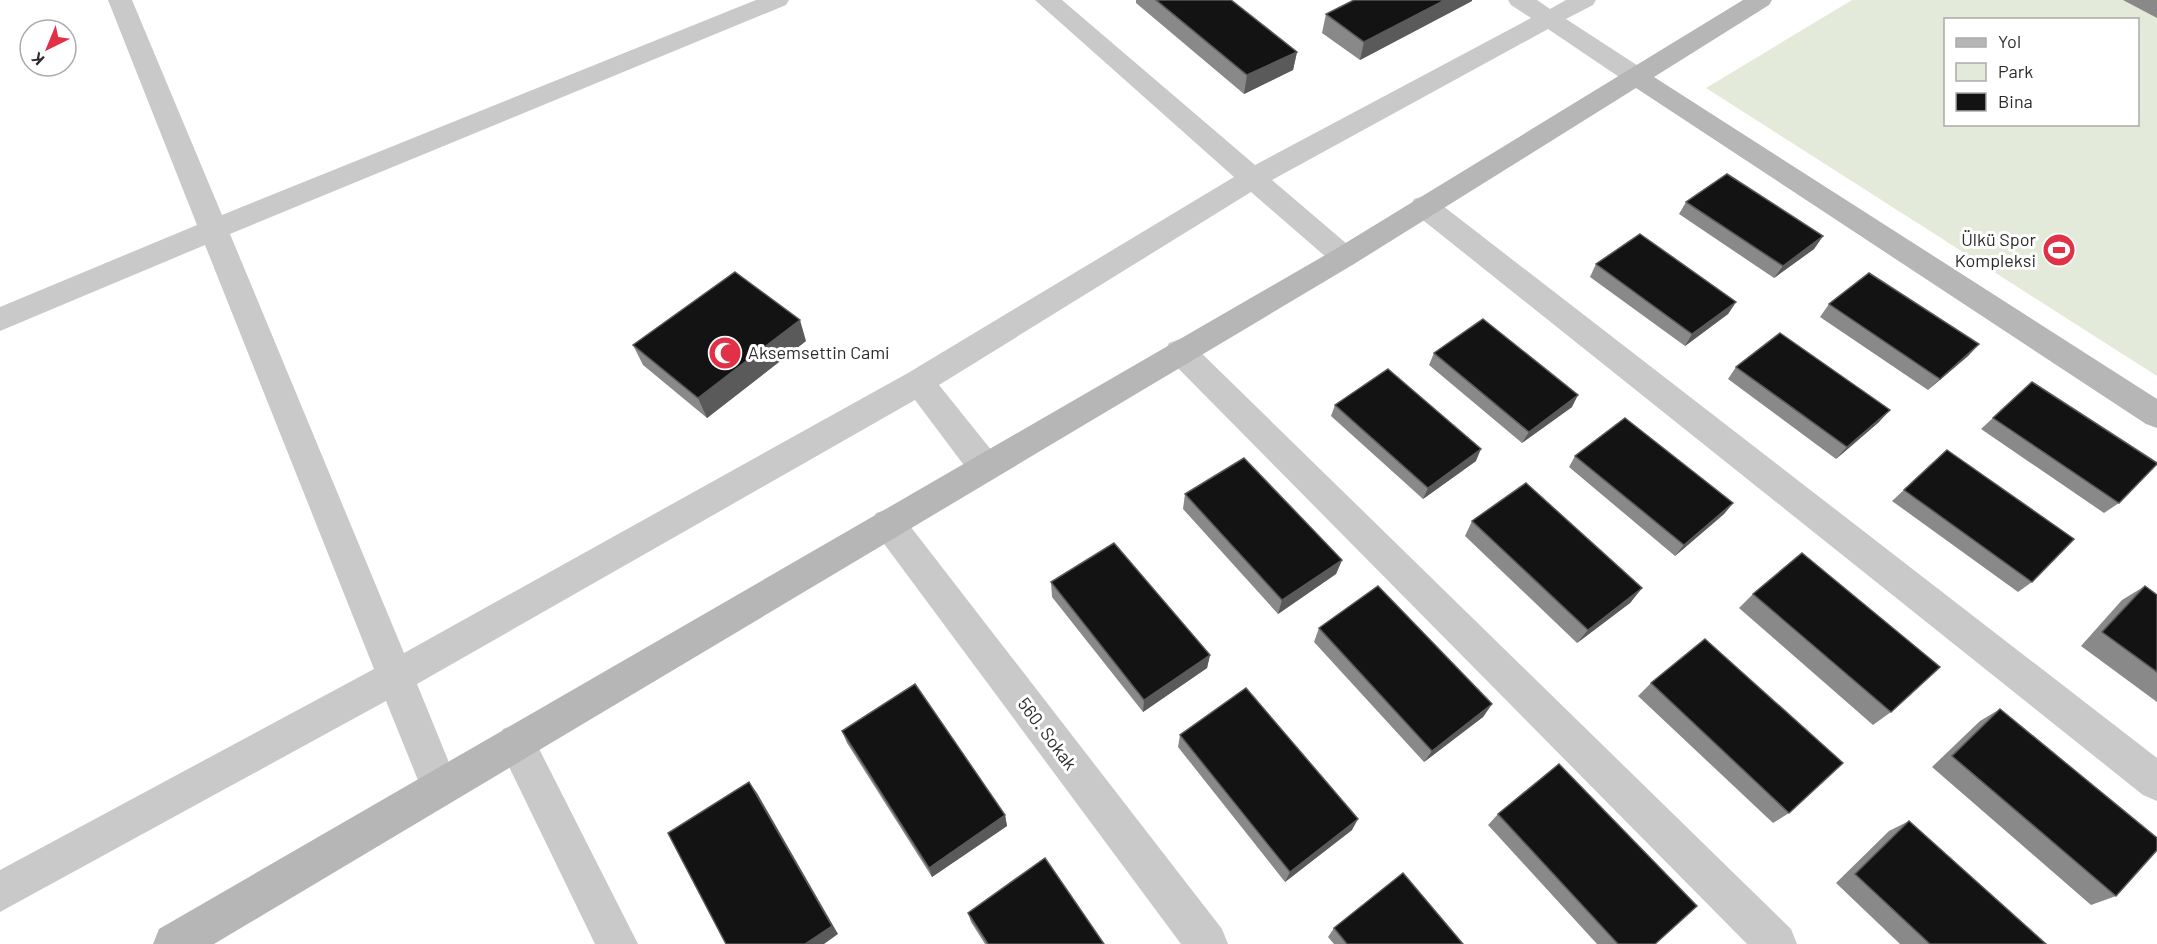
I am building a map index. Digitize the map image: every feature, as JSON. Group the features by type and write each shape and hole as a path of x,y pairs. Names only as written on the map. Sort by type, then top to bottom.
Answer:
{"street":[{"path":"120,0 440,787"},
{"path":"0,320 213,230 777,0"},
{"path":"1047,0 1344,256"},
{"path":"1520,0 2157,415"},
{"path":"0,892 395,676 919,382 1253,178 1584,0"},
{"path":"174,944 1344,256 1760,0"},
{"path":"1425,206 2157,783"},
{"path":"1180,351 1776,944"},
{"path":"919,382 984,466"},
{"name":"560. Sokak","path":"888,523 1207,944"},
{"path":"516,742 616,944"}],"green space":[{"name":"Ülkü Spor Kompleksi","path":"1852,0 2157,0 2157,376 1706,88"}],"building":[{"path":"1156,0 1231,0 1297,52 1247,75"},
{"path":"1354,0 1445,0 1364,42 1326,14"},
{"path":"1727,174 1823,236 1783,266 1686,202"},
{"path":"1640,234 1736,302 1692,334 1596,264"},
{"name":"Aksemsettin Cami","path":"735,272 800,320 698,398 633,345"},
{"path":"1869,273 1979,344 1940,379 1829,304"},
{"path":"1483,319 1578,395 1529,432 1434,353"},
{"path":"1780,333 1890,410 1847,447 1736,367"},
{"path":"1388,369 1481,449 1428,488 1335,405"},
{"path":"2032,382 2157,464 2119,503 1993,418"},
{"path":"1625,418 1733,503 1684,545 1575,456"},
{"path":"1947,450 2074,539 2032,582 1904,490"},
{"path":"1244,458 1342,560 1282,600 1185,494"},
{"path":"1526,483 1642,588 1588,630 1472,521"},
{"path":"1114,543 1210,655 1144,700 1051,582"},
{"path":"1802,553 1940,667 1891,712 1753,594"},
{"path":"1378,586 1492,704 1432,751 1319,628"},
{"path":"2145,586 2157,595 2157,672 2102,632"},
{"path":"1705,639 1843,763 1789,813 1651,683"},
{"path":"915,684 1005,815 929,868 842,731"},
{"path":"1246,688 1358,819 1290,872 1180,735"},
{"path":"2000,709 2157,838 2157,850 2116,896 1952,756"},
{"path":"1559,764 1697,906 1655,944 1618,944 1498,814"},
{"path":"749,782 832,926 805,944 726,944 668,833"},
{"path":"1909,821 2046,944 1930,944 1855,874"},
{"path":"1045,858 1104,944 988,944 968,913"},
{"path":"1403,873 1463,944 1347,944 1334,928"}],"place":[{"name":"Ülkü Spor Kompleksi","path":"2059,250"},
{"name":"Aksemsettin Cami","path":"725,353"}]}
